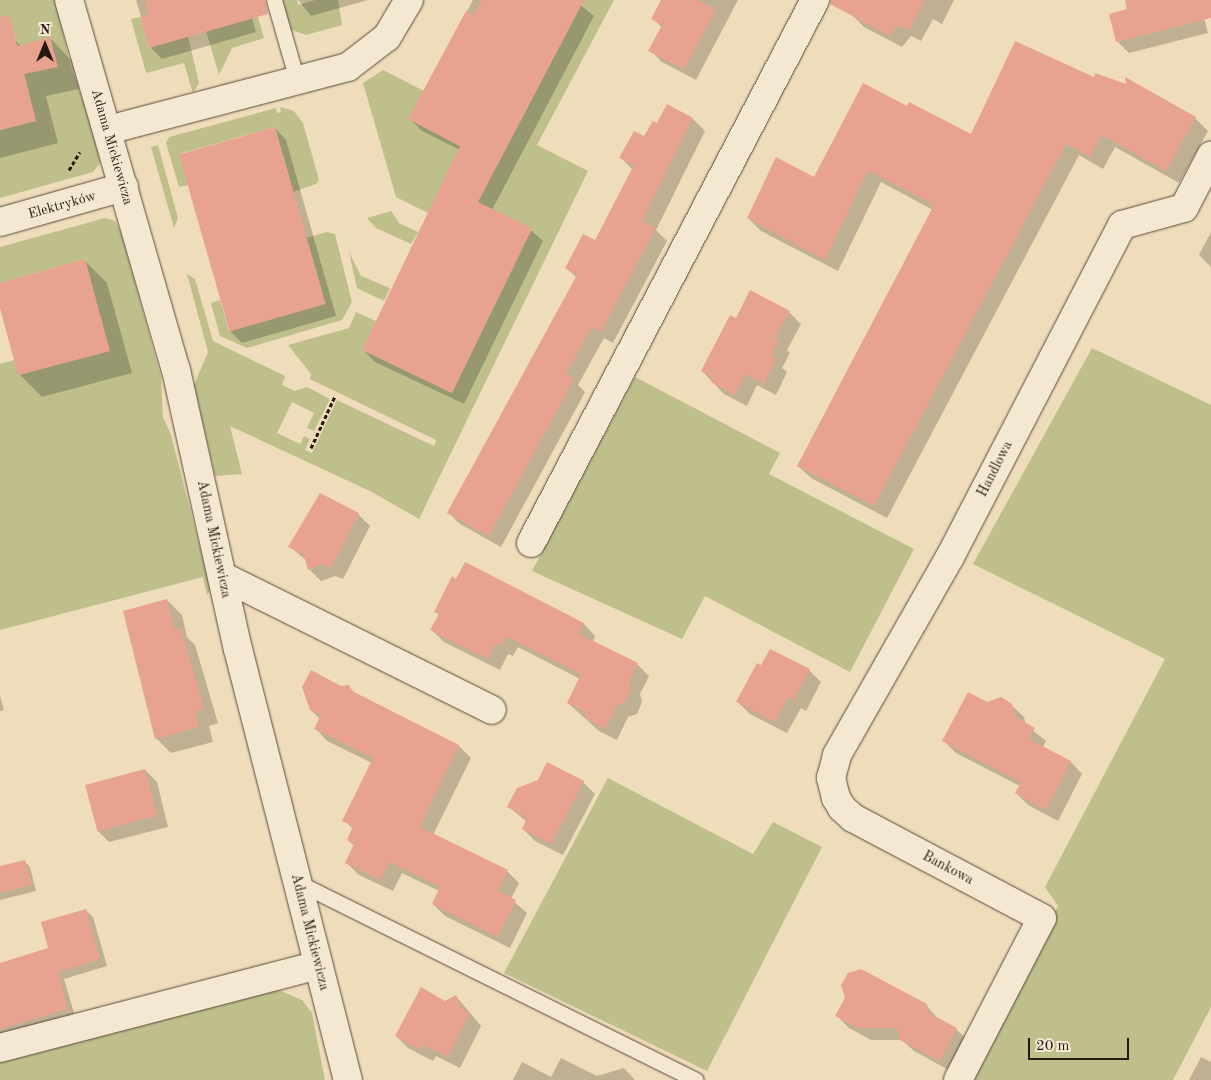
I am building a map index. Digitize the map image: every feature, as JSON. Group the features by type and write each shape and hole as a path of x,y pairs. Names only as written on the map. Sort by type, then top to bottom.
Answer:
{"street":[{"name":"Adama Mickiewicza","path":"69,0 176,370 222,576 348,1080"},
{"path":"108,130 348,67 370,52 387,37 410,0"},
{"path":"531,543 815,0"},
{"name":"Handlowa","path":"853,818 842,808 836,798 832,778 837,755 950,557 1122,225 1184,208 1211,156"},
{"name":"Elektryków","path":"0,222 124,187"},
{"path":"222,576 492,710"},
{"name":"Bankowa","path":"853,818 1042,918 958,1080"},
{"path":"0,1048 318,965"}],"lane":[{"path":"274,0 297,80"},
{"path":"297,882 696,1080"}],"path":[{"path":"311,448 336,396"}],"green space":[{"path":"0,0 55,0 71,67 95,134 100,163 93,172 0,198 0,130 36,121 15,39 0,43"},
{"path":"253,0 264,38 232,48 219,75 206,31"},
{"path":"281,0 297,0 298,5 315,0 338,0 342,25 306,35 289,29"},
{"path":"577,0 614,0 537,145 588,171 419,519 372,492 230,426 242,474 215,476 194,385 208,352 187,274 195,279 213,341 285,376 282,385 295,391 307,387 330,399 314,431 307,428 314,413 292,402 277,433 300,444 304,436 310,439 305,450 312,453 337,400 434,446 436,440 310,379 311,374 288,345 349,328 356,312 376,321 362,350 452,393 532,229 442,185 428,213 396,197 363,83 383,70 424,91 409,119 497,166 582,3"},
{"path":"140,17 149,48 188,36 199,83 193,93 184,63 146,73 131,19"},
{"path":"280,107 294,111 303,123 319,180 316,184 293,192 275,127 179,154 188,185 179,187 166,143 169,137 276,108 277,113 281,112"},
{"path":"158,145 178,218 174,228 151,147"},
{"path":"391,211 399,223 418,232 411,244 376,228 367,218"},
{"path":"105,218 115,221 121,232 161,377 163,417 171,435 211,590 207,595 203,577 0,630 0,364 14,360 19,375 109,351 85,259 0,283 0,247"},
{"path":"327,232 335,234 352,302 342,320 247,348 220,336 211,303 220,300 229,331 325,304 306,238"},
{"path":"349,252 361,276 390,288 384,301 357,288"},
{"path":"1092,348 1211,405 1211,1007 1173,1080 966,1080 1058,906 1045,887 1165,659 973,564"},
{"path":"635,377 780,453 769,474 914,549 850,672 705,596 682,639 532,571"},
{"path":"608,778 753,854 773,822 822,847 707,1071 504,973"},
{"path":"258,988 281,991 302,1000 312,1013 325,1080 0,1080 0,1058"}],"building":[{"path":"145,0 265,0 268,14 149,48 140,17 149,14"},
{"path":"482,0 584,0 478,202 532,228 452,393 362,350 460,146 408,119 466,11 474,15"},
{"path":"661,0 697,0 716,10 684,69 648,51 662,25 651,19"},
{"path":"831,0 925,0 909,30 898,25 890,36 830,4"},
{"path":"1125,0 1211,0 1211,18 1116,42 1109,14 1127,9"},
{"path":"10,16 17,46 50,37 58,67 24,74 36,121 0,130 0,17"},
{"path":"1015,41 1094,77 1095,73 1126,84 1125,77 1196,117 1166,171 1102,135 1090,157 1066,144 874,506 797,466 934,205 868,170 825,260 747,218 776,157 814,177 863,83 907,106 909,102 971,134"},
{"path":"667,104 693,118 642,221 656,228 601,332 592,327 566,374 574,379 489,536 447,513 577,275 565,268 583,234 595,240 634,165 619,158 634,131 644,136 653,121 657,123"},
{"path":"275,127 326,304 230,331 179,155"},
{"path":"85,259 110,351 18,375 0,308 0,283"},
{"path":"750,290 790,311 775,338 779,340 771,356 776,359 764,384 745,374 735,395 711,382 713,378 701,371 730,315 736,318"},
{"path":"320,493 359,513 331,568 322,564 308,570 304,555 288,547"},
{"path":"465,562 584,623 579,634 638,663 629,682 631,689 625,702 617,705 605,729 586,719 583,711 567,703 581,674 506,636 501,645 496,643 488,659 430,630 439,614 434,612 452,576 456,579"},
{"path":"167,599 175,630 181,628 204,709 195,711 199,727 155,739 123,611"},
{"path":"770,649 810,669 794,700 789,697 775,722 736,702 757,663 761,665"},
{"path":"311,670 341,686 349,685 352,691 459,745 420,827 508,870 498,891 516,900 498,937 432,904 440,887 390,862 380,880 345,863 354,844 347,840 353,826 342,821 373,758 314,729 321,715 310,710 302,687"},
{"path":"968,692 987,702 1001,697 1012,704 1017,718 1035,728 1029,739 1071,761 1046,810 1015,793 1021,782 942,741"},
{"path":"547,762 584,781 551,844 522,829 527,818 507,807 517,788 538,780"},
{"path":"145,769 157,815 98,831 85,785"},
{"path":"25,860 32,885 0,893 0,866"},
{"path":"86,909 100,959 58,972 68,1009 0,1029 0,963 48,948 41,922"},
{"path":"861,969 927,1004 929,1013 957,1028 940,1061 900,1040 897,1028 858,1028 835,1016 845,998 841,985 848,973"},
{"path":"421,987 445,1001 456,995 462,1009 470,1013 448,1057 424,1045 421,1050 395,1036"}]}
